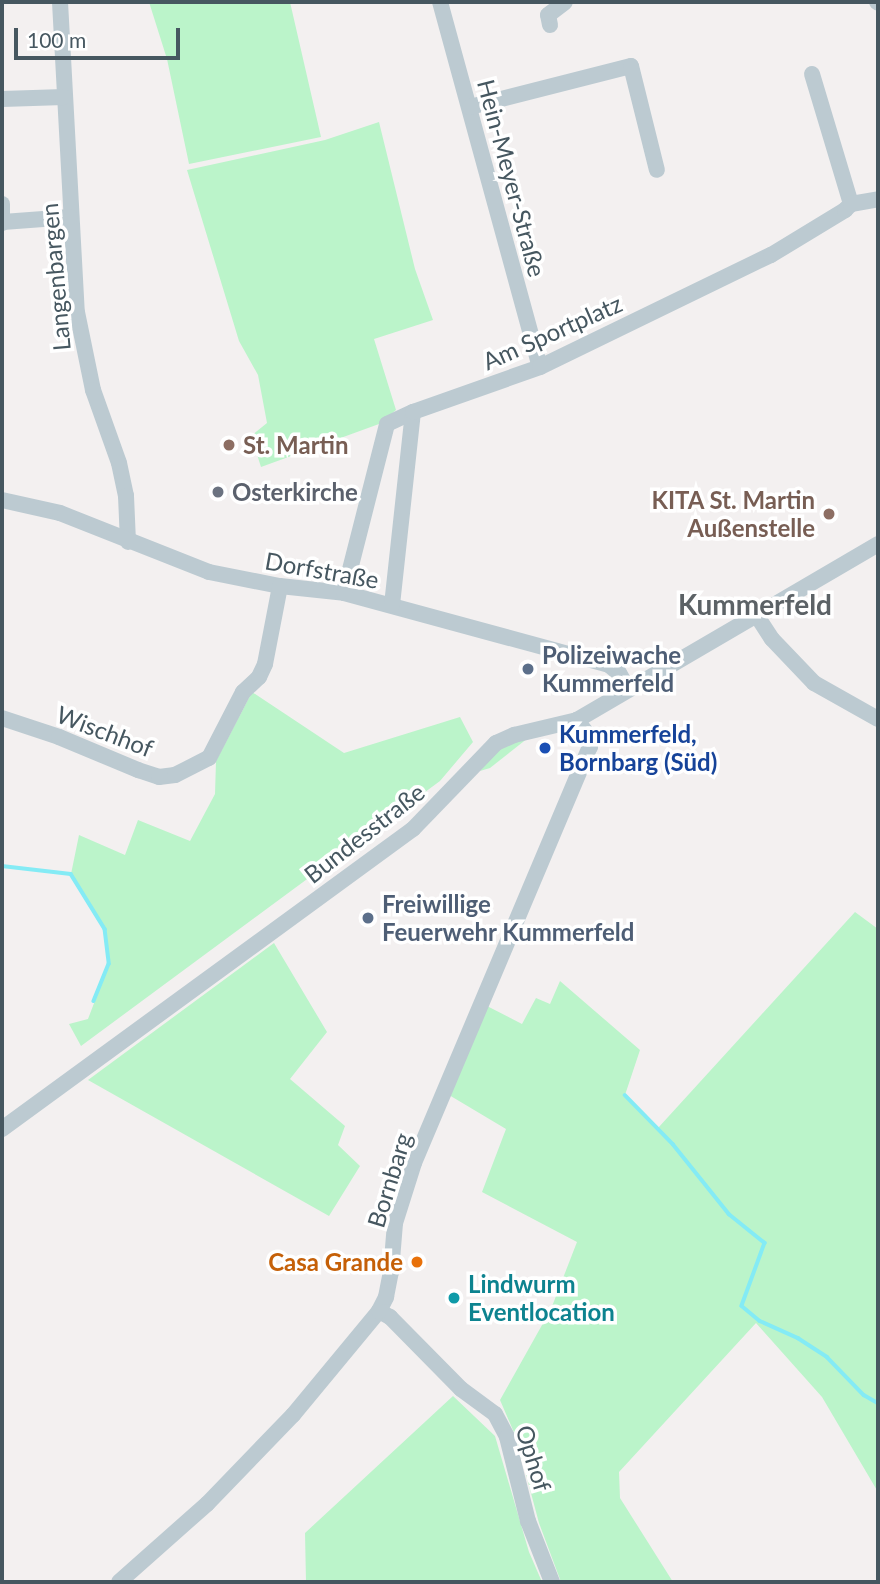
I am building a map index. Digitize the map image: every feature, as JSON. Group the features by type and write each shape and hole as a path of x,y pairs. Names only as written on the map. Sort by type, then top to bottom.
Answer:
{"street":[{"name":"Langenbargen","path":"60,2 72,268 82,347 93,390 119,463 126,496 128,542"},
{"name":"Hein-Meyer-Straße","path":"440,2 540,367"},
{"path":"548,15 565,2"},
{"path":"470,107 631,66 657,170"},
{"path":"813,74 850,204"},
{"path":"2,99 64,97"},
{"name":"Am Sportplatz","path":"344,593 387,424 413,412 540,367 771,255 845,210 850,204 878,199"},
{"path":"2,204 2,223 70,217"},
{"path":"392,606 413,412"},
{"name":"Dorfstraße","path":"2,500 61,513 128,542 209,572 280,586 344,593 609,665 619,673 628,689"},
{"name":"Bundesstraße","path":"2,1129 413,829 496,743 514,734 577,720 878,544"},
{"name":"Wischhof","path":"2,718 59,737 138,770 159,776 175,775 209,758 243,692 259,677 265,664 280,586"},
{"path":"757,615 772,639 814,683 878,719"},
{"name":"Bornbarg","path":"119,1582 207,1504 293,1415 379,1311 386,1297 391,1272 395,1223 414,1163 590,747 585,731 577,720"},
{"name":"Ophof","path":"379,1311 390,1317 461,1389 495,1414 507,1437 528,1521 552,1582"}],"green space":[{"path":"149,2 290,2 321,137 189,164 167,59"},
{"path":"379,122 415,269 433,320 374,339 396,410 379,424 261,467 251,436 267,423 258,375 239,341 187,170 325,140"},
{"path":"252,692 344,753 460,717 473,742 440,781 81,1046 69,1024 88,1019 109,964 105,929 71,874 79,835 125,855 138,820 190,841 215,794 216,761"},
{"path":"528,738 490,768 480,771 498,748"},
{"path":"855,912 878,929 878,1492 822,1397 756,1323 619,1472 620,1498 673,1582 561,1582 539,1523 516,1437 500,1400 551,1309 577,1242 482,1192 506,1129 449,1095 485,1005 522,1024 536,998 550,1004 560,981 640,1050 625,1095 658,1128"},
{"path":"274,943 327,1032 290,1079 345,1126 338,1145 360,1166 329,1216 88,1080"},
{"path":"453,1396 495,1436 529,1552 542,1582 306,1582 305,1533"}],"waterway":[{"path":"2,866 71,874 105,929 109,964 94,1001"},
{"path":"625,1095 673,1144 729,1214 765,1243 742,1306 760,1321 798,1338 827,1357 864,1395 878,1403"}],"place":[{"name":"St. Martin","path":"229,445"},
{"name":"Osterkirche","path":"218,492"},
{"name":"KITA St. Martin Außenstelle","path":"829,514"},
{"name":"Polizeiwache Kummerfeld","path":"528,669"},
{"name":"Kummerfeld, Bornbarg (Süd)","path":"545,748"},
{"name":"Freiwillige Feuerwehr Kummerfeld","path":"368,918"},
{"name":"Casa Grande","path":"417,1262"},
{"name":"Lindwurm Eventlocation","path":"454,1298"}],"district":[{"name":"Kummerfeld","path":"755,604"}]}
